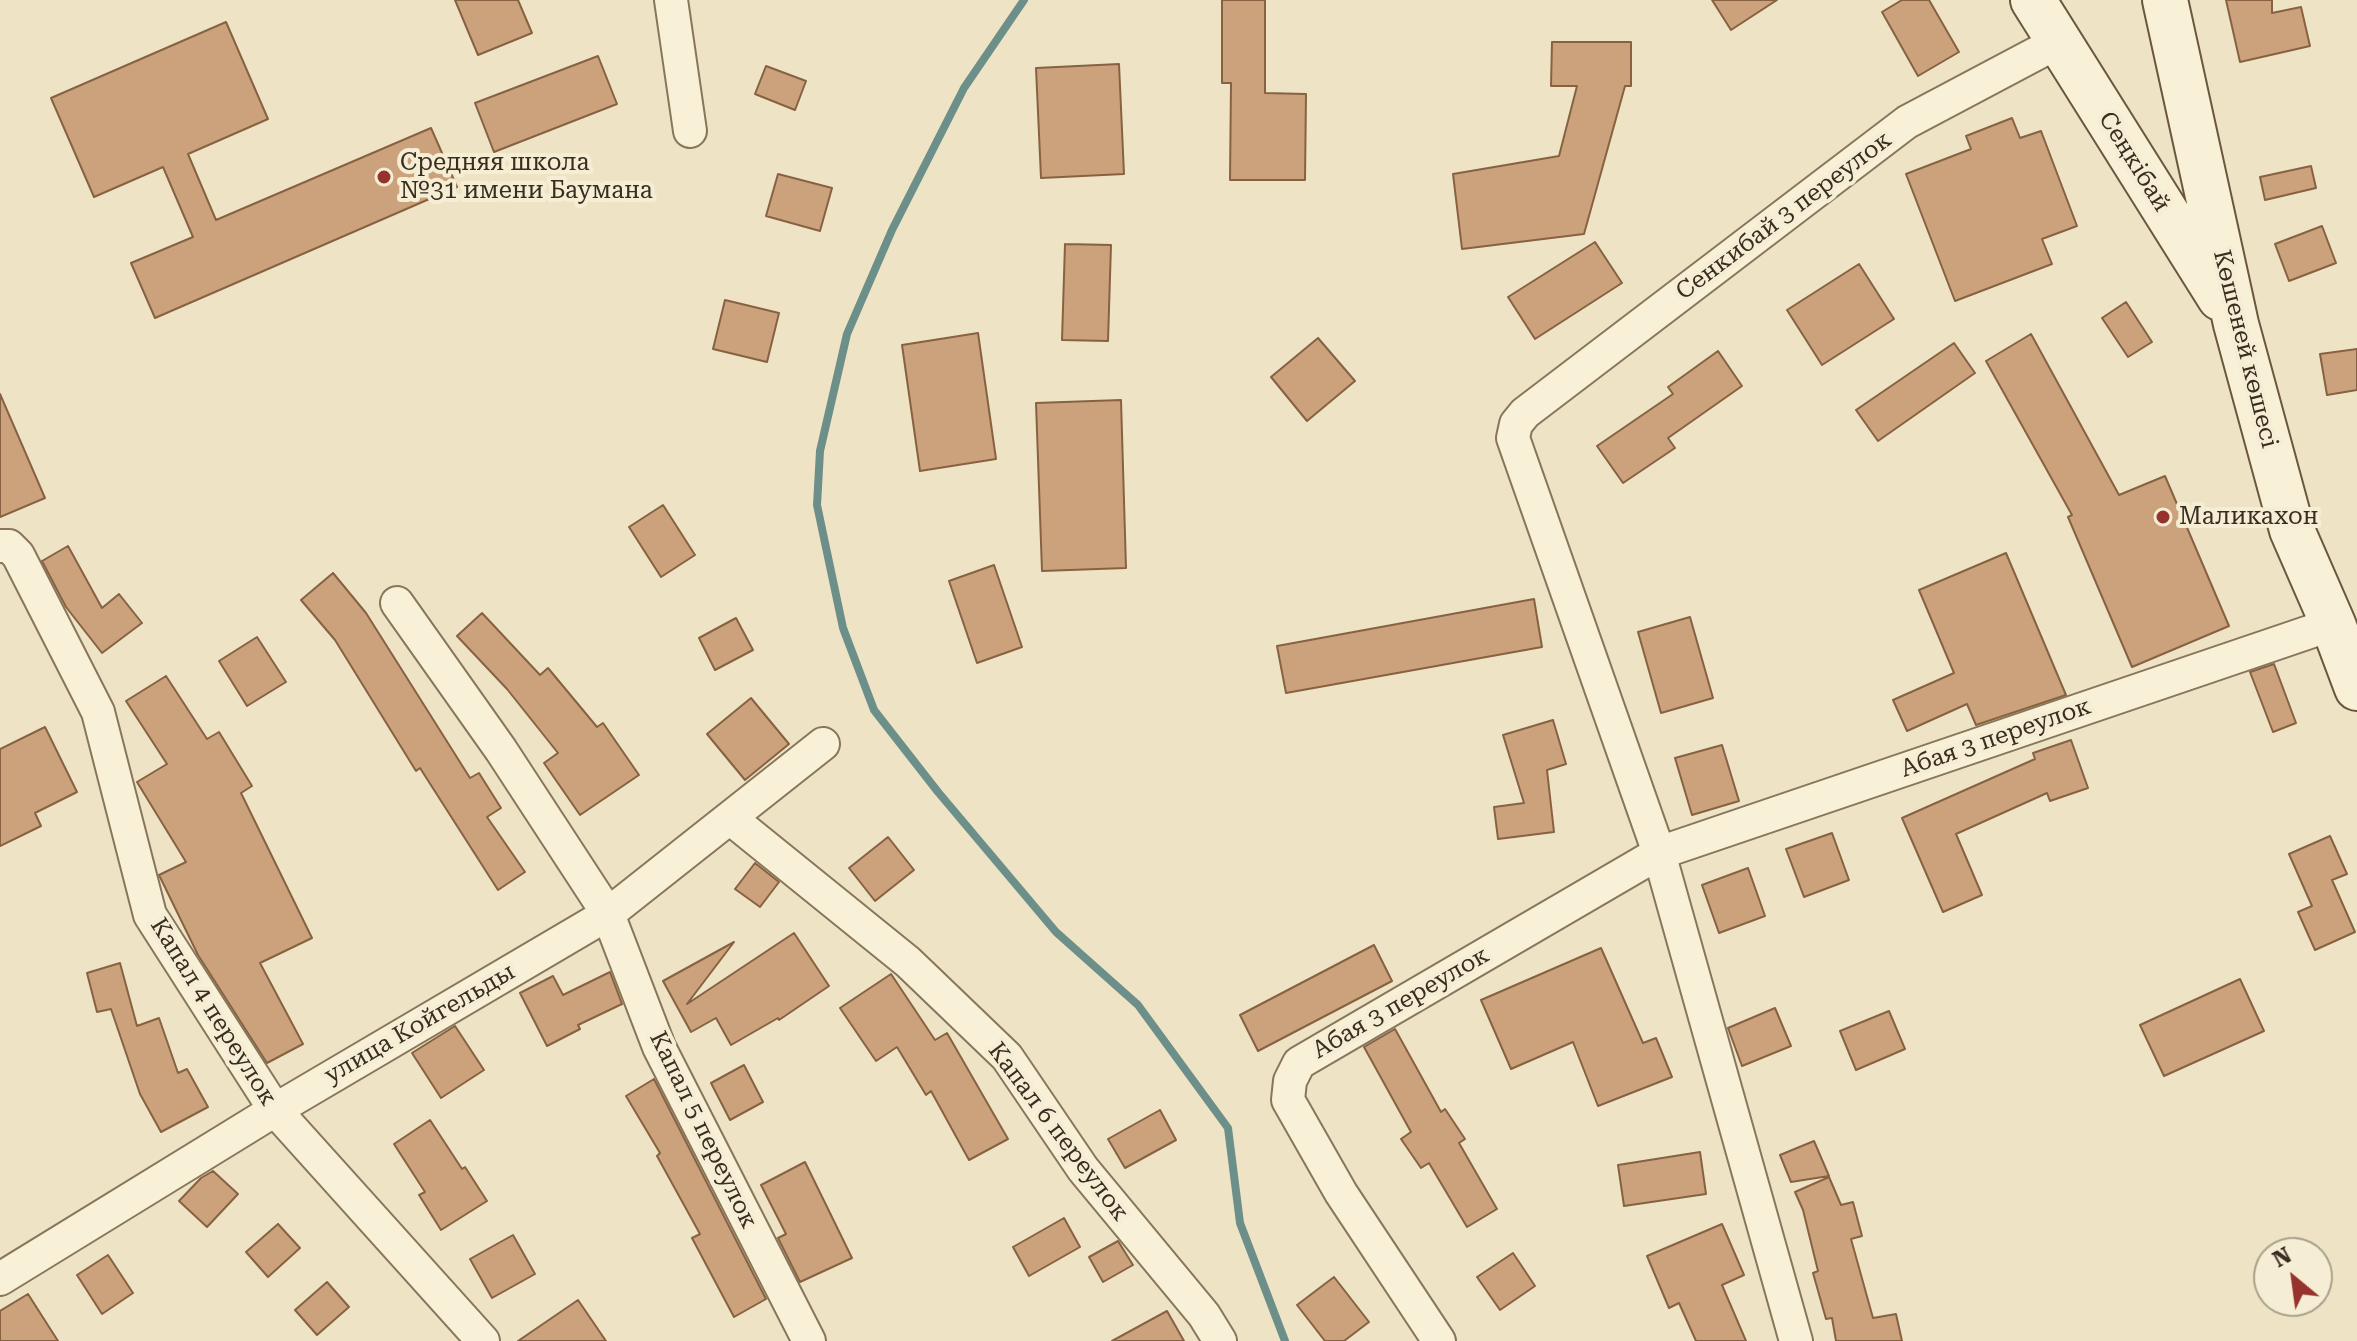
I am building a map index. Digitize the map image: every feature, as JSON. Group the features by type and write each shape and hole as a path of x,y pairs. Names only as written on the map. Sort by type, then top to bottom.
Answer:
{"main road":[{"name":"Сеңкібай","path":"2033,0 2236,324"},
{"name":"Көшеней көшесі","path":"2165,0 2236,324 2292,530 2357,688"}],"street":[{"path":"671,0 690,131"},
{"name":"Сенкибай 3 переулок","path":"1659,853 1513,438 1516,424 1525,413 1907,122 2058,42"},
{"name":"Капал 4 переулок","path":"0,546 9,546 18,555 98,712 150,915 275,1110 483,1341"},
{"name":"Капал 5 переулок","path":"397,603 501,750 608,914 659,1047 809,1341"},
{"name":"Абая 3 переулок","path":"1439,1341 1341,1193 1288,1100 1290,1081 1299,1063 1659,853 2333,624"},
{"name":"улица Койгельды","path":"0,1279 275,1110 608,914 823,744"},
{"name":"Капал 6 переулок","path":"730,818 908,962 1007,1057 1083,1169 1204,1315 1220,1341"},
{"path":"1659,853 1796,1341"}],"building":[{"path":"455,0 518,0 532,33 478,55"},
{"path":"1222,0 1265,0 1265,93 1306,94 1305,180 1230,180 1231,83 1222,83"},
{"path":"1712,0 1777,0 1731,30"},
{"path":"1902,0 1929,0 1959,52 1918,76 1882,12"},
{"path":"2226,0 2272,0 2272,13 2301,7 2310,46 2240,62"},
{"name":"Средняя школа №31 имени Баумана","path":"226,22 268,119 188,154 216,220 431,128 457,187 155,318 131,263 193,237 163,167 94,197 51,98"},
{"path":"1552,42 1631,42 1631,86 1625,86 1584,234 1462,249 1453,174 1559,156 1577,86 1551,86"},
{"path":"598,56 617,104 494,152 475,103"},
{"path":"1119,64 1124,174 1041,178 1036,68"},
{"path":"766,66 806,81 795,110 755,94"},
{"path":"2012,118 2020,138 2041,131 2077,226 2042,239 2052,264 1955,301 1906,174 1971,149 1966,136"},
{"path":"2311,166 2316,188 2265,200 2260,177"},
{"path":"778,174 832,188 820,231 766,216"},
{"path":"2322,226 2336,263 2289,281 2275,244"},
{"path":"1595,242 1622,283 1535,339 1508,297"},
{"path":"1065,244 1111,245 1108,341 1062,340"},
{"path":"1859,264 1894,319 1822,365 1787,310"},
{"path":"725,300 779,313 767,362 713,349"},
{"path":"2126,302 2152,342 2128,357 2102,318"},
{"path":"978,333 996,459 920,471 902,345"},
{"path":"2031,334 2119,495 2165,476 2229,626 2132,667 2068,517 2072,515 1986,361"},
{"path":"1318,338 1355,381 1307,421 1271,377"},
{"path":"1954,343 1975,373 1878,441 1856,410"},
{"path":"2357,349 2357,390 2327,395 2320,354"},
{"path":"1718,351 1742,386 1668,438 1675,448 1623,483 1597,446 1673,394 1668,387"},
{"path":"0,394 45,498 0,517"},
{"path":"1121,400 1126,568 1042,571 1036,403"},
{"path":"663,505 695,555 661,577 629,527"},
{"path":"68,546 102,608 119,594 142,623 102,653 66,607 42,561"},
{"path":"2006,553 2066,695 1976,725 1967,704 1907,731 1893,700 1954,673 1919,590"},
{"path":"994,565 1022,647 977,663 949,581"},
{"path":"333,573 366,613 470,778 479,773 501,808 487,817 525,872 498,890 420,768 416,771 335,640 301,600"},
{"path":"1534,599 1542,647 1286,693 1277,646"},
{"path":"482,613 540,675 548,668 597,727 603,723 639,775 580,815 544,763 558,753 507,689 457,636"},
{"path":"1690,617 1713,698 1661,713 1638,632"},
{"path":"736,618 753,650 715,670 699,638"},
{"path":"257,637 286,682 247,706 219,661"},
{"path":"2274,664 2296,723 2273,732 2250,672"},
{"path":"166,676 207,739 219,732 252,786 241,793 312,938 260,963 303,1044 267,1063 198,955 159,875 186,862 137,782 167,764 126,701"},
{"path":"751,698 789,744 745,780 707,734"},
{"path":"1553,720 1566,764 1547,770 1554,832 1498,839 1494,807 1524,803 1503,735"},
{"path":"45,727 77,792 35,813 41,826 0,846 0,749"},
{"path":"2071,740 2088,788 2050,801 2047,793 1956,834 1982,895 1943,912 1902,818 2035,759 2033,753"},
{"path":"1722,745 1739,801 1692,815 1675,758"},
{"path":"1832,833 1849,880 1804,897 1786,849"},
{"path":"2330,836 2347,874 2332,880 2355,932 2315,950 2298,912 2312,906 2289,854"},
{"path":"888,837 914,870 875,901 849,868"},
{"path":"755,863 779,882 760,907 735,889"},
{"path":"1748,868 1765,916 1719,933 1702,885"},
{"path":"794,933 829,986 779,1020 731,1045 716,1018 691,1032 663,981 734,942 687,1004"},
{"path":"1374,945 1392,981 1258,1051 1240,1015"},
{"path":"1601,948 1643,1043 1656,1038 1672,1077 1598,1106 1573,1042 1511,1069 1481,1000"},
{"path":"120,963 137,1026 159,1018 178,1073 187,1069 208,1107 161,1132 140,1094 111,1009 97,1012 87,973"},
{"path":"610,972 622,1004 578,1025 580,1029 547,1046 520,993 553,976 563,995"},
{"path":"891,974 935,1040 947,1033 1008,1139 969,1160 931,1091 926,1095 897,1047 876,1061 840,1008"},
{"path":"2240,979 2264,1031 2164,1076 2140,1025"},
{"path":"1775,1008 1791,1046 1742,1066 1728,1028"},
{"path":"1889,1011 1905,1049 1856,1070 1840,1031"},
{"path":"455,1026 484,1070 441,1098 412,1053"},
{"path":"1395,1029 1441,1112 1445,1109 1465,1139 1459,1143 1497,1209 1467,1227 1429,1163 1421,1168 1401,1139 1411,1132 1364,1047"},
{"path":"744,1065 763,1102 730,1120 711,1083"},
{"path":"654,1079 766,1299 734,1317 692,1238 700,1234 657,1156 660,1153 626,1096"},
{"path":"1160,1110 1176,1140 1125,1168 1108,1139"},
{"path":"430,1120 487,1201 441,1230 419,1195 425,1192 394,1144"},
{"path":"1814,1141 1829,1176 1791,1182 1780,1155"},
{"path":"1700,1152 1706,1194 1624,1206 1618,1165"},
{"path":"805,1162 852,1258 800,1282 778,1238 786,1234 761,1185"},
{"path":"213,1171 238,1194 207,1227 179,1201 201,1178"},
{"path":"1829,1177 1841,1205 1853,1202 1862,1236 1851,1239 1873,1318 1896,1314 1902,1341 1836,1341 1832,1318 1826,1319 1813,1273 1818,1271 1803,1210 1795,1192"},
{"path":"1064,1218 1080,1247 1029,1276 1013,1247"},
{"path":"278,1224 300,1248 268,1277 246,1252"},
{"path":"1722,1224 1744,1275 1722,1285 1746,1341 1696,1341 1679,1303 1669,1308 1647,1256"},
{"path":"513,1235 535,1274 492,1298 470,1259"},
{"path":"1118,1241 1133,1265 1103,1282 1089,1257"},
{"path":"1513,1253 1535,1286 1500,1310 1477,1277"},
{"path":"108,1255 133,1293 102,1314 77,1275"},
{"path":"1334,1277 1369,1322 1344,1341 1325,1341 1297,1305"},
{"path":"327,1282 349,1307 317,1335 295,1310"},
{"path":"28,1294 58,1341 0,1341 0,1311"},
{"path":"578,1300 606,1341 518,1341"},
{"path":"1167,1311 1184,1341 1112,1341"}],"waterway":[{"path":"1024,0 964,88 892,230 847,334 820,451 817,505 843,628 874,710 938,792 1056,932 1138,1005 1228,1128 1240,1223 1285,1341"}],"place":[{"name":"Средняя школа №31 имени Баумана","path":"384,177"},
{"name":"Маликахон","path":"2163,517"}]}
